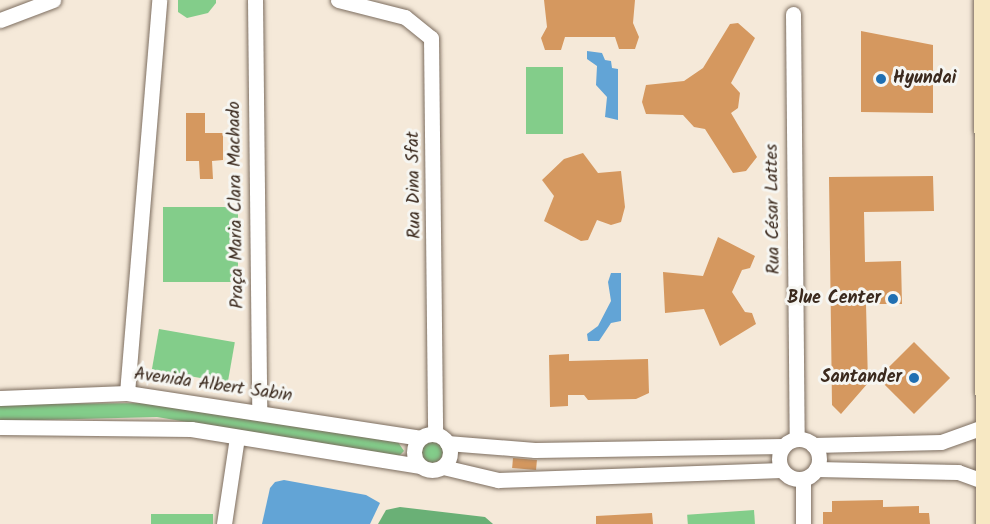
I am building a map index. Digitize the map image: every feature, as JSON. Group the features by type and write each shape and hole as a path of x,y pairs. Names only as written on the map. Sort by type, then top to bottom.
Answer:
{"main road":[{"path":"985,0 987,524"}],"street":[{"path":"0,20 53,0"},
{"path":"127,393 159,0"},
{"name":"Praça Maria Clara Machado","path":"255,0 259,410"},
{"name":"Rua Dina Sfat","path":"338,0 405,17 431,38 441,438"},
{"name":"Rua César Lattes","path":"790,443 793,15"},
{"name":"Avenida Albert Sabin","path":"0,398 127,393 259,410 420,438"},
{"path":"0,427 154,426 419,466 434,471 443,467 449,458 441,438"},
{"path":"419,466 413,455 420,438 441,438 535,450 790,443 813,445 940,442 986,426"},
{"path":"224,524 237,437"},
{"path":"790,443 779,458 782,470 791,477 802,479 816,469 958,472 986,482"},
{"path":"813,445 819,456 816,469"},
{"path":"443,467 498,480 782,470"},
{"path":"802,479 803,524"}],"green space":[{"path":"178,0 216,0 216,3 208,13 187,18 178,12"},
{"path":"526,67 563,67 563,134 526,134"},
{"path":"163,207 238,207 238,282 163,282"},
{"path":"159,329 235,342 228,383 152,369"},
{"path":"166,403 398,442 404,451 398,457 157,417 0,421 0,404"},
{"path":"428,441 436,441 443,448 443,456 436,463 428,463 421,456 421,448"},
{"path":"400,507 485,517 493,524 378,524 386,510"},
{"path":"754,510 755,524 688,524 687,515"},
{"path":"151,514 213,514 213,524 151,524"}],"water":[{"path":"587,51 602,53 605,60 611,61 612,68 618,69 618,120 605,117 607,97 596,85 597,66 587,59"},
{"path":"611,273 621,273 621,321 611,323 599,341 588,341 587,334 598,326 611,301 608,282"},
{"path":"284,480 366,495 380,503 370,524 262,524 270,488 275,482"}],"building":[{"path":"544,0 635,0 633,23 639,37 635,49 619,49 615,37 565,37 561,50 545,50 541,38 547,27"},
{"path":"738,23 755,38 731,83 740,93 738,108 731,113 757,157 746,171 733,173 705,129 694,127 683,115 646,114 642,102 646,85 684,81 703,68 730,24"},
{"path":"861,31 933,45 933,113 861,112"},
{"path":"186,113 205,113 205,133 223,133 223,160 212,161 213,179 200,179 199,161 186,161"},
{"path":"583,153 598,173 621,171 625,207 621,222 611,225 597,220 588,240 581,241 544,221 554,196 542,180 564,159"},
{"path":"933,176 934,211 864,212 865,262 901,261 902,304 866,304 868,383 841,414 832,405 829,177"},
{"path":"718,237 755,256 750,268 742,270 732,292 745,312 752,313 756,324 720,346 704,309 665,313 663,272 703,276"},
{"name":"Santander","path":"914,342 950,378 914,414 878,378"},
{"path":"569,354 569,361 648,359 649,393 636,399 588,400 584,395 568,395 568,406 550,407 549,355"},
{"path":"513,458 537,460 536,470 512,468"},
{"path":"883,500 883,507 919,506 919,513 929,513 930,524 823,524 823,512 832,512 832,501"},
{"path":"652,513 653,524 596,524 596,516"}],"place":[{"name":"Hyundai","path":"881,79"},
{"name":"Blue Center","path":"893,299"},
{"name":"Santander","path":"914,378"}]}
